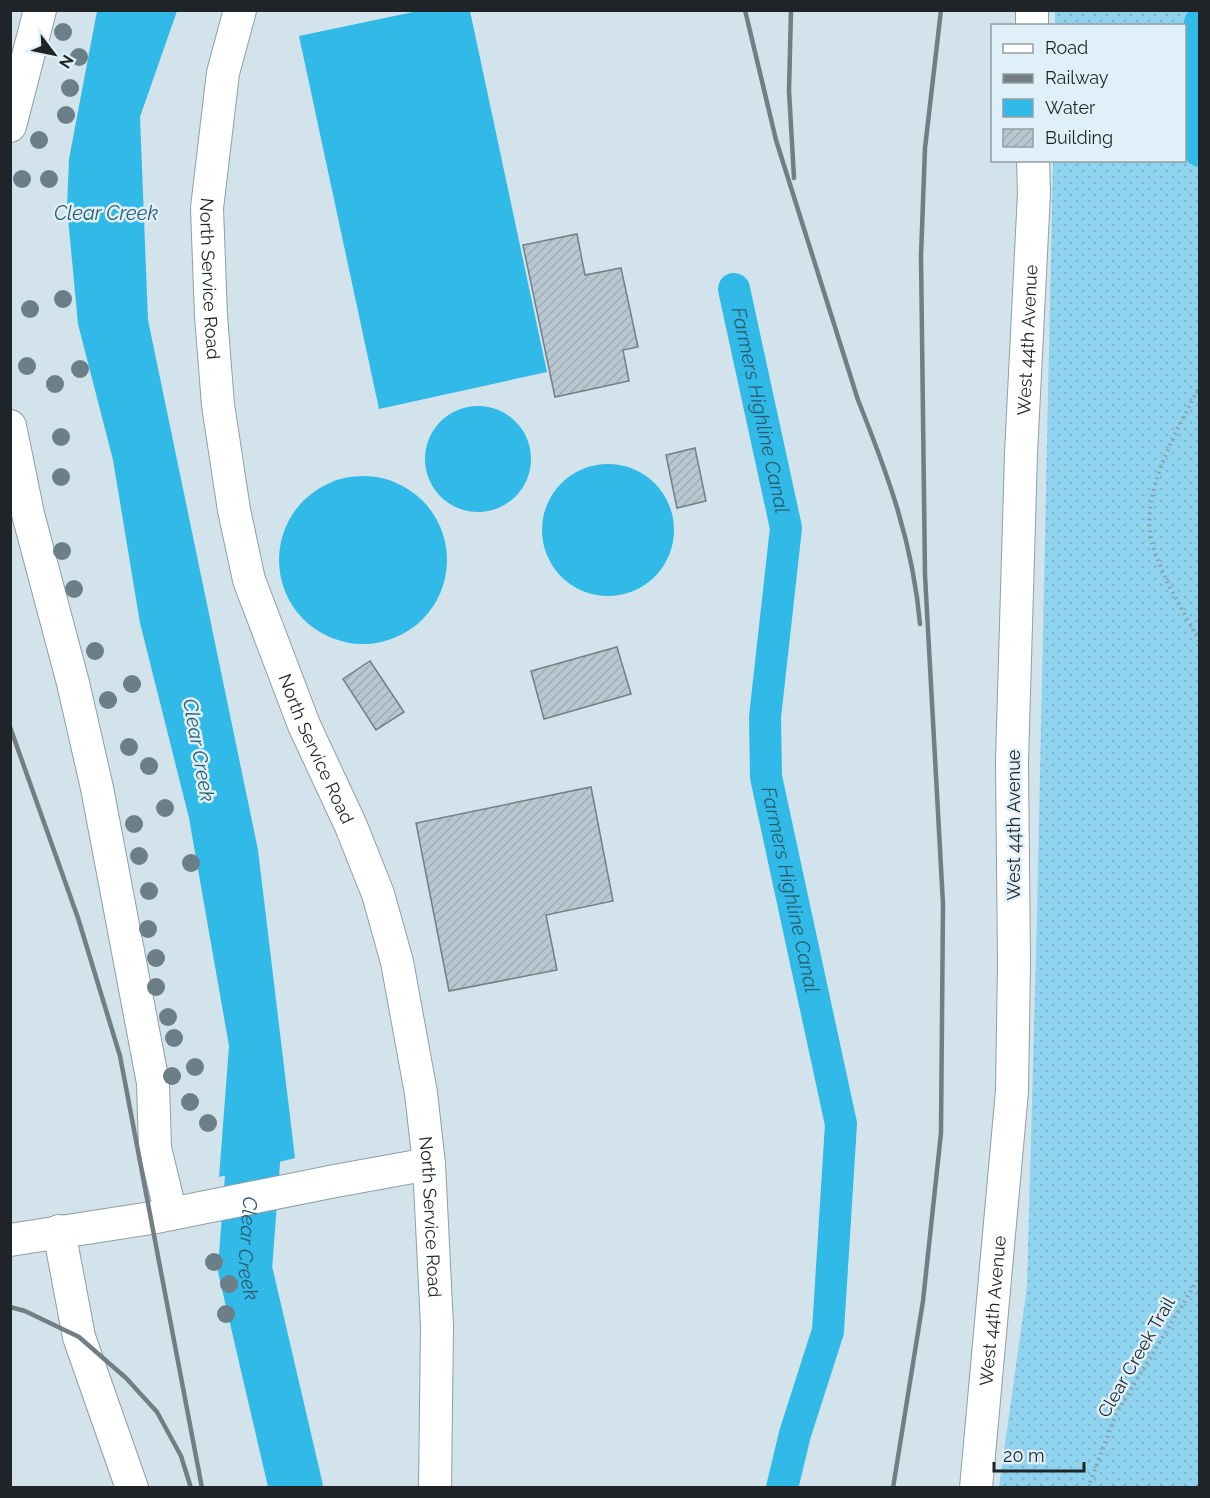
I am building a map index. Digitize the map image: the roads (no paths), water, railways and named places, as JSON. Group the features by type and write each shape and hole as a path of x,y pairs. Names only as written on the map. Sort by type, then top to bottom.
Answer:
{"street":[{"path":"10,126 40,10"},
{"name":"North Service Road","path":"240,10 223,73 207,208 211,316 218,405 234,510 249,580 304,725 351,826 378,894 397,962 421,1093 429,1164 437,1326 435,1488"},
{"name":"West 44th Avenue","path":"976,1488 1012,1091 1014,964 1012,761 1033,162"},
{"path":"10,426 28,514 73,682 97,788 153,1083 155,1148 171,1214"},
{"path":"10,1240 171,1214 335,1180 429,1164"},
{"path":"59,1231 79,1337 132,1488"}],"water":[{"name":"Clear Creek","path":"97,11 177,11 140,117 148,320 258,850 295,1158 219,1177 229,1046 189,818 140,623 113,460 78,324 67,207 69,159"},
{"path":"418,11 470,11 547,372 379,409 299,36"},
{"path":"478,406 498,410 515,422 527,439 531,459 527,479 515,496 498,508 478,512 458,508 441,496 429,479 425,459 429,439 441,422 458,410"},
{"path":"608,464 633,469 654,484 669,505 674,530 669,555 654,576 633,591 608,596 583,591 562,576 547,555 542,530 547,505 562,484 583,469"},
{"path":"363,476 379,477 395,482 423,500 441,528 446,544 446,576 441,592 423,620 395,638 379,643 363,644 347,643 331,638 303,620 285,592 280,576 279,560 280,544 285,528 303,500 331,482 347,477"}],"waterway":[{"path":"1200,23 1186,89 1200,151"},
{"name":"Farmers Highline Canal","path":"734,289 786,528 765,717 766,777 841,1124 828,1331 795,1434 782,1488"},
{"name":"Clear Creek","path":"258,1096 245,1269 296,1488"}],"railway":[{"path":"745,10 776,140 858,400 898,510 912,565 920,624"},
{"path":"791,10 789,91 794,178"},
{"path":"893,1488 923,1301 941,1133 943,904 925,575 921,256 925,148 941,10"},
{"path":"10,727 78,918 120,1056 202,1488"},
{"path":"10,1307 25,1311 79,1337 126,1378 157,1412 181,1456 191,1488"}]}
